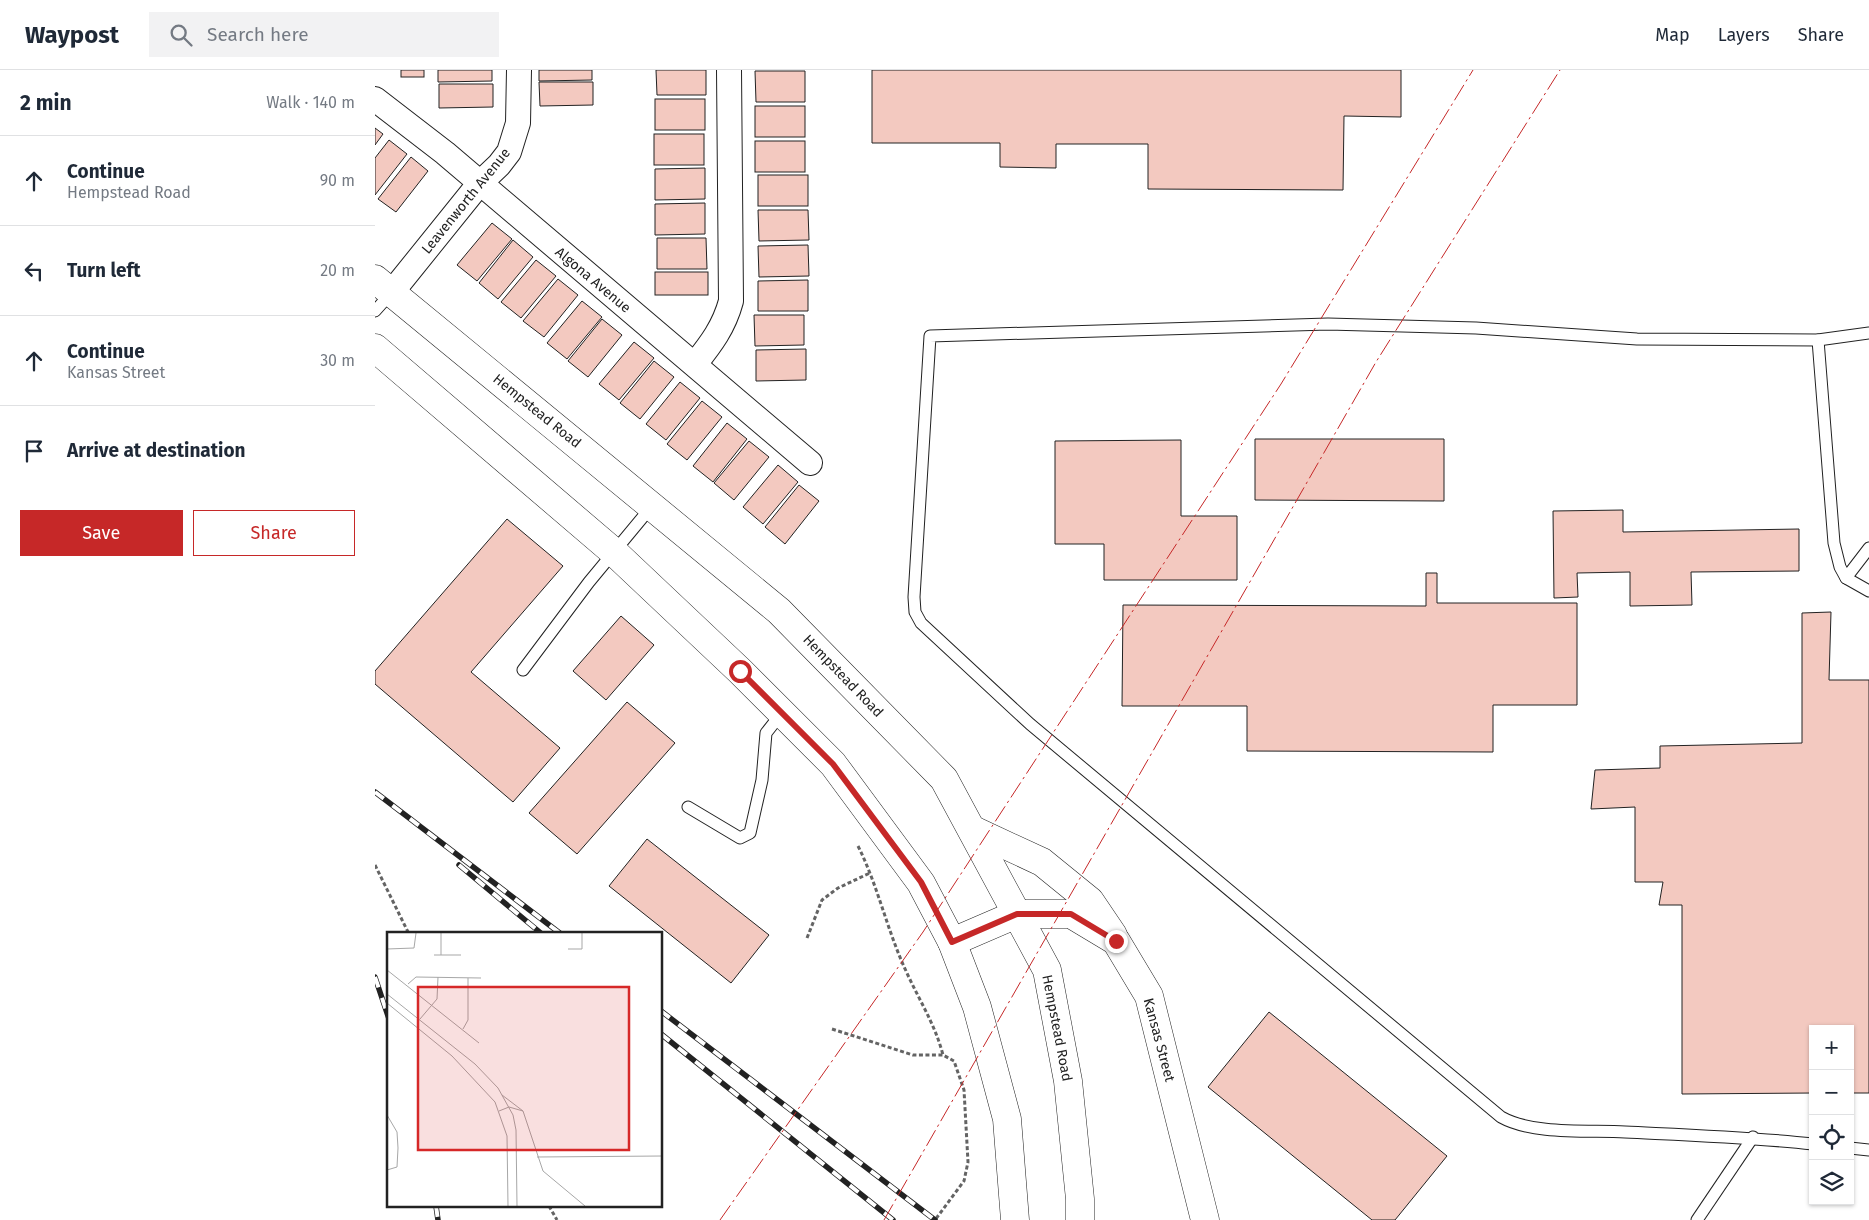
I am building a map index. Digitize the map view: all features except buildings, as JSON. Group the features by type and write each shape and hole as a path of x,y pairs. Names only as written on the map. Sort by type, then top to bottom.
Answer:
{"main road":[{"name":"Hempstead Road","path":"381,294 652,505 779,611 944,779 1047,970 1067,1081 1080,1199 1080,1220"},
{"path":"375,348 615,553 740,671 833,764 921,882 952,942 977,1007 1007,1118 1015,1220"},
{"path":"973,830 1042,862 1090,901 1116,941"},
{"path":"952,942 1017,914"},
{"name":"Kansas Street","path":"1017,914 1071,914 1116,941 1149,996 1205,1220"}],"street":[{"name":"Leavenworth Avenue","path":"381,294 479,184 499,166 509,152 515,139 518,123 519,70"},
{"path":"695,364 719,335 727,319 731,301 729,70"},
{"name":"Algona Avenue","path":"375,99 445,153 479,184 695,364 810,463"}],"lane":[{"path":"1809,1144 1753,1138 1557,1129 1515,1124 1501,1117 1030,724 921,623 915,612 913,597 931,336 1328,324 1475,328 1637,339 1819,340 1869,334"},
{"path":"1819,340 1834,543 1839,567 1845,578 1869,591"},
{"path":"523,670 589,582 615,553 652,505"},
{"path":"1845,578 1869,548"},
{"path":"688,807 740,838 750,833 762,780 766,733 781,714"},
{"path":"1697,1220 1753,1138"},
{"path":"1854,1148 1869,1150"}],"path":[{"path":"856,843 870,874 888,929 906,971 929,1013 943,1055"},
{"path":"375,865 408,932"},
{"path":"807,938 822,900 838,888 870,874"},
{"path":"832,1029 913,1055 943,1055 954,1061 964,1090 968,1162 964,1180 935,1220"},
{"path":"550,1208 557,1220"}],"railway":[{"path":"375,792 558,932"},
{"path":"459,865 540,932"},
{"path":"375,977 387,1013"},
{"path":"663,1013 935,1220"},
{"path":"663,1036 893,1220"},
{"path":"436,1208 438,1220"}],"power":[{"path":"720,1220 923,932 1281,384 1473,70"},
{"path":"884,1220 1376,362 1560,70"}],"route":[{"path":"740,671 833,764 921,882 952,942 1017,914 1071,914 1116,941"}]}
